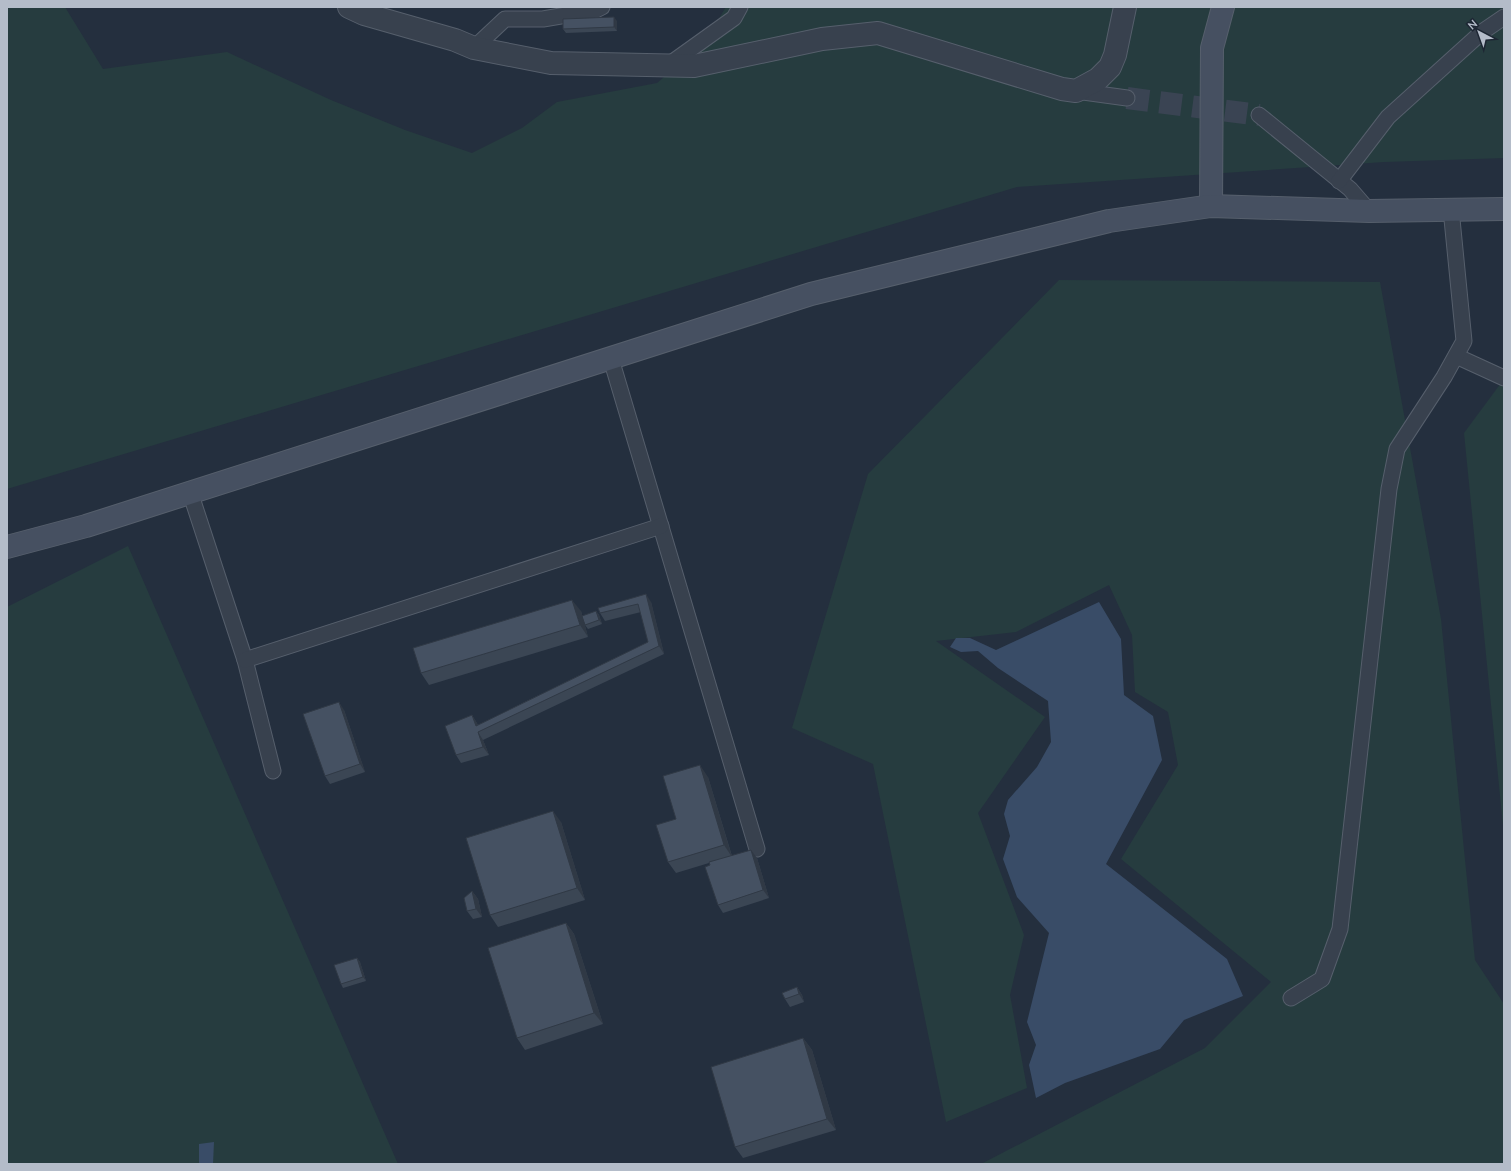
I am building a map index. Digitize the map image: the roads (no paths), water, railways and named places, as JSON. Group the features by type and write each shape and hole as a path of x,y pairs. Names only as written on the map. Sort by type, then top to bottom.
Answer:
{"street":[{"path":"349,7 364,14 455,40 474,48 551,63 694,66 822,39 878,33 1062,89 1076,91 1098,79 1110,67 1115,55 1125,7"},
{"path":"1211,206 1212,48 1223,7"},
{"path":"7,547 86,526 811,294 1109,221 1211,206 1369,211 1504,208"}],"lane":[{"path":"474,48 506,19 543,19 596,10 602,7"},
{"path":"668,66 734,18 740,7"},
{"path":"1339,181 1388,117 1482,32 1504,17"},
{"path":"1076,91 1127,98"},
{"path":"1259,114 1350,189 1369,211"},
{"path":"1291,998 1322,978 1340,929 1389,489 1397,448 1464,341 1451,209"},
{"path":"1456,356 1504,378"},
{"path":"610,358 757,849"},
{"path":"190,492 245,660 273,771"},
{"path":"245,660 661,526"}],"water":[{"path":"1099,602 1121,639 1124,695 1153,716 1162,760 1106,864 1227,959 1243,996 1184,1020 1160,1049 1065,1083 1036,1098 1029,1065 1036,1045 1027,1022 1049,933 1017,897 1003,859 1010,836 1004,814 1008,800 1037,767 1051,742 1048,701 998,668 978,651 961,652 950,647 956,638 970,638 996,650"},
{"path":"214,1142 213,1164 199,1164 199,1144"}],"tunnel":[{"path":"1127,98 1259,115"}]}
